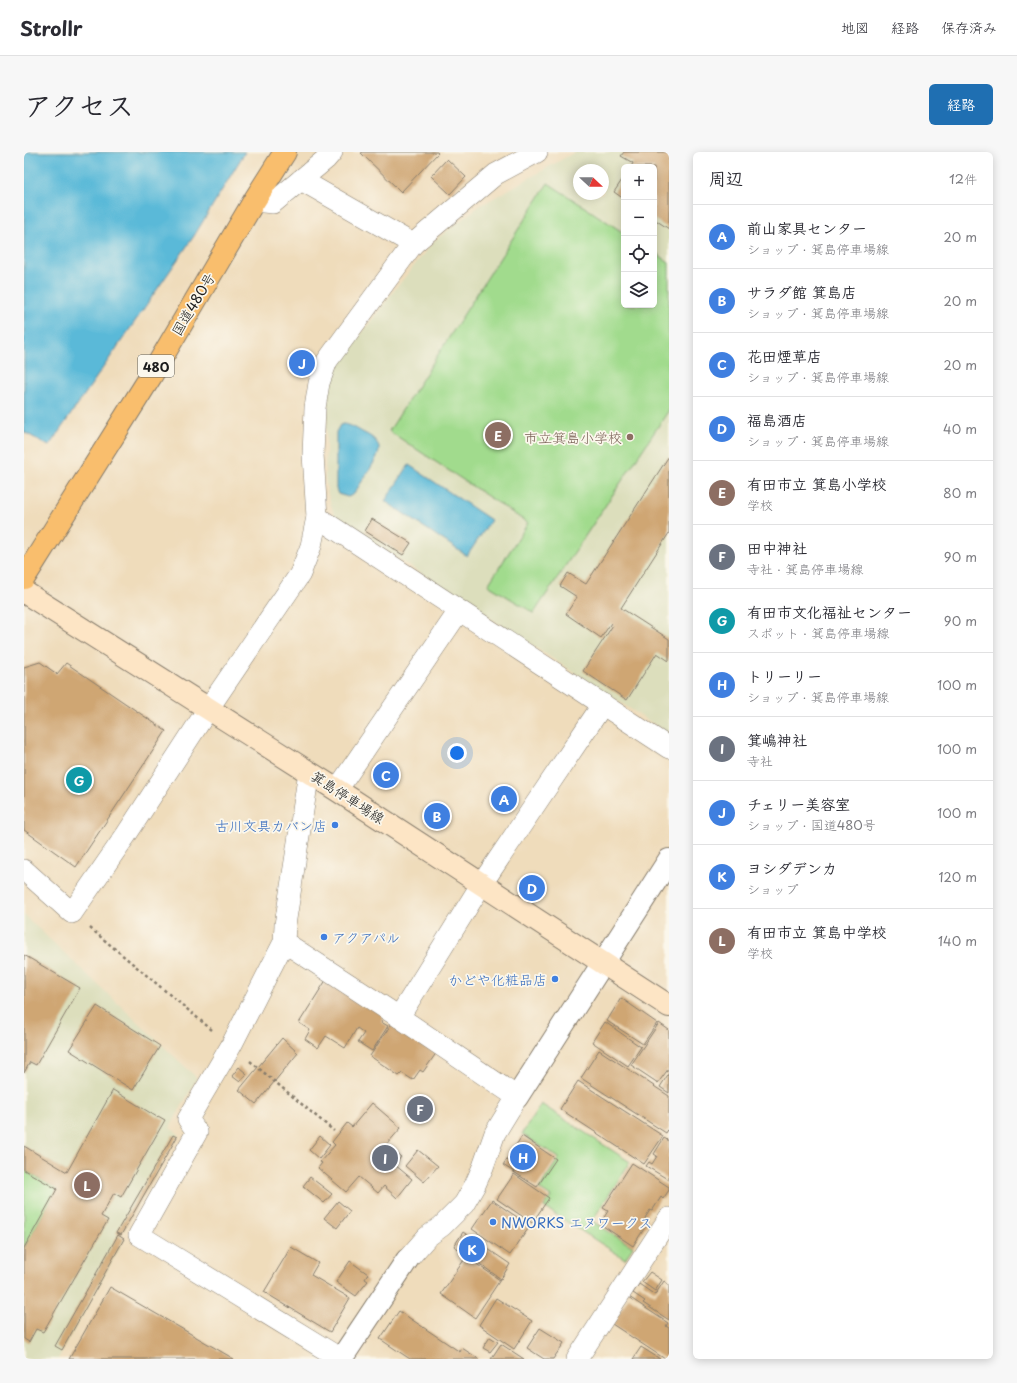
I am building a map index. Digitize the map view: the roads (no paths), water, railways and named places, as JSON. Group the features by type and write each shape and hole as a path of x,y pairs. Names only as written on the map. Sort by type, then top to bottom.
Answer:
{"highway":[{"name":"国道480号","path":"24,578 151,376 254,201 285,152"}],"main road":[{"name":"箕島停車場線","path":"24,592 309,772 669,1006"}],"street":[{"path":"254,201 273,203 326,159 332,152"},
{"path":"24,870 72,913 300,574 311,546 317,517 314,454 315,408 319,384 327,361 413,244 496,174 537,152"},
{"path":"301,180 413,244"},
{"path":"317,517 458,611 669,748"},
{"path":"337,790 458,611"},
{"path":"398,1017 482,885 603,704"},
{"path":"309,772 285,925 284,942 231,1046 188,1119 197,1132 139,1235 341,1359 407,1260 427,1237 442,1226 464,1204 483,1167 495,1133 669,860"},
{"path":"284,942 517,1097"},
{"path":"577,1359 669,1218"}],"water":[{"path":"24,152 245,152 194,236 49,446 24,432"},
{"path":"344,424 352,426 369,436 377,442 379,448 378,455 368,472 354,494 348,497 338,494 336,489 336,432 340,425"},
{"path":"409,465 491,520 467,556 385,501"}],"place":[{"name":"チェリー美容室","path":"302,363"},
{"name":"有田市立 箕島小学校","path":"498,435"},
{"name":"市立箕島小学校","path":"630,437"},
{"name":"花田煙草店","path":"386,775"},
{"name":"有田市文化福祉センター","path":"79,780"},
{"name":"前山家具センター","path":"504,799"},
{"name":"サラダ館 箕島店","path":"437,816"},
{"name":"古川文具カバン店","path":"335,825"},
{"name":"福島酒店","path":"532,888"},
{"name":"アクアパル","path":"324,937"},
{"name":"かどや化粧品店","path":"555,979"},
{"name":"田中神社","path":"420,1109"},
{"name":"トリーリー","path":"523,1157"},
{"name":"箕嶋神社","path":"385,1158"},
{"name":"有田市立 箕島中学校","path":"87,1185"},
{"name":"NWORKS エヌワークス","path":"493,1222"},
{"name":"ヨシダデンカ","path":"472,1249"}]}
